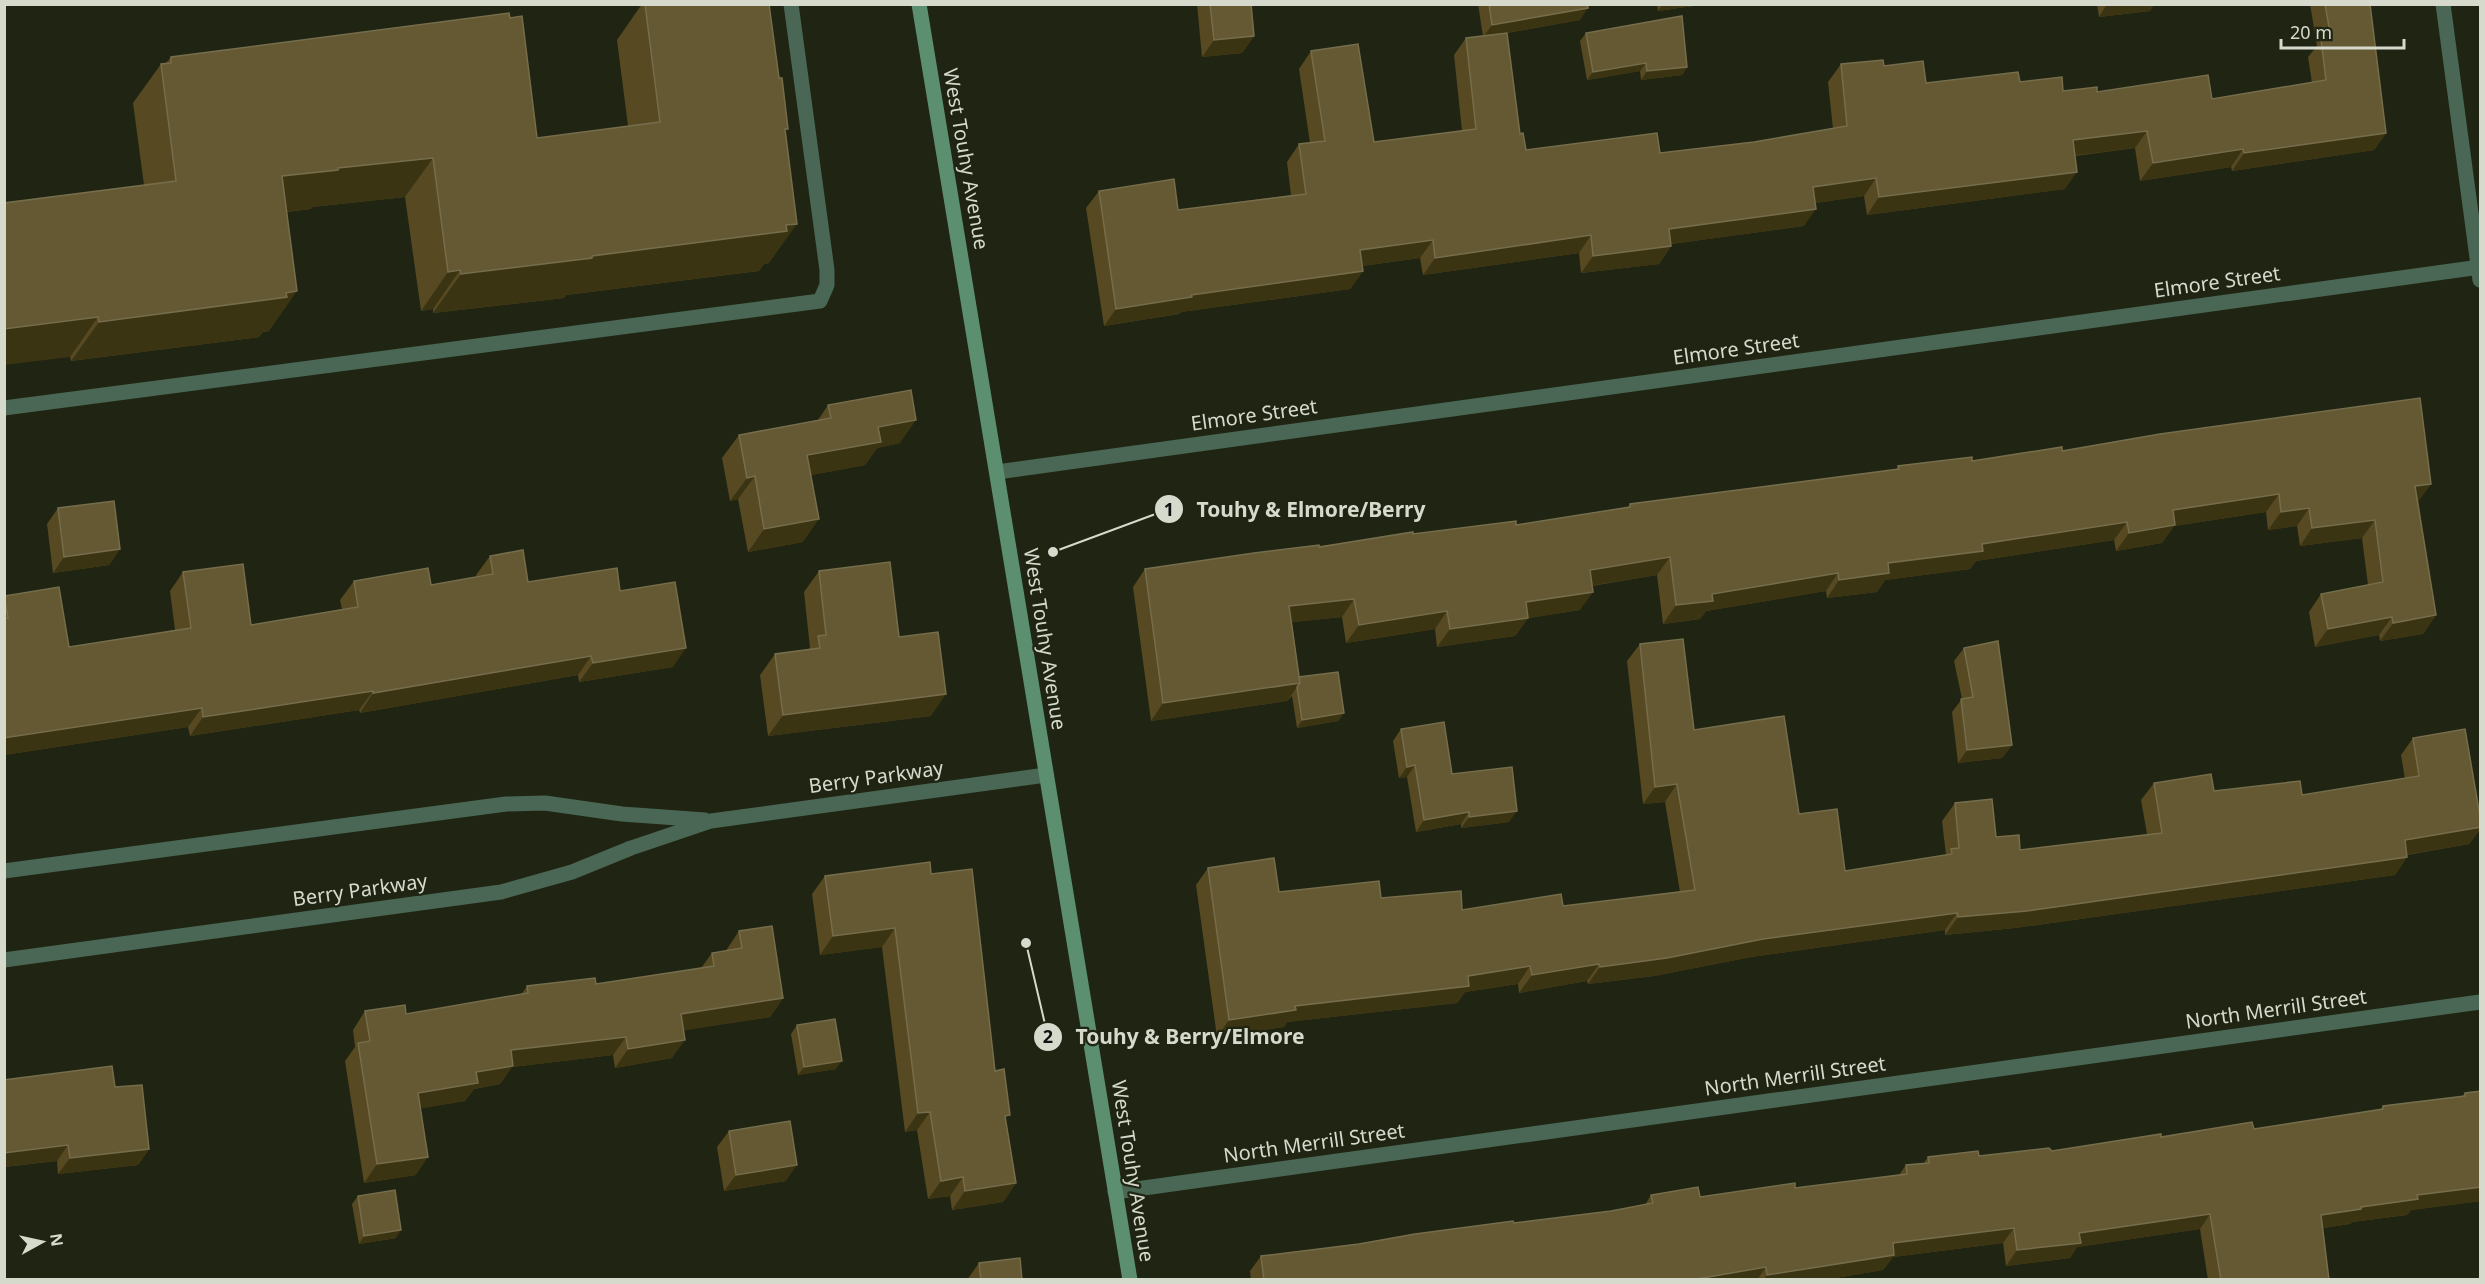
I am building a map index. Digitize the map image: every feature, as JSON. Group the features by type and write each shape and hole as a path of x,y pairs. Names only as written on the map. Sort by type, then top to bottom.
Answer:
{"main road":[{"name":"West Touhy Avenue","path":"919,4 1130,1280"}],"street":[{"path":"4,408 820,301 827,285 827,270 791,4"},
{"path":"2443,4 2480,272"},
{"name":"Elmore Street","path":"997,472 2480,272"},
{"name":"Berry Parkway","path":"4,960 501,892 572,872 631,848 711,821 1046,775"},
{"name":"Berry Parkway","path":"4,871 506,804 545,803 622,814 711,821"},
{"name":"North Merrill Street","path":"1115,1192 2481,1002"}],"building":[{"path":"645,4 769,4 779,78 782,78 788,129 785,129 797,224 786,225 787,231 461,274 460,270 448,272 433,158 338,168 338,170 282,176 297,291 286,293 287,297 99,322 98,317 4,329 4,203 176,181 161,64 171,63 171,57 509,13 510,18 522,16 537,138 660,122"},
{"path":"1210,4 1251,4 1254,36 1214,40"},
{"path":"1489,4 1588,4 1588,8 1492,25"},
{"path":"2325,4 2370,4 2386,133 2244,153 2243,149 2153,163 2147,131 2073,140 2077,172 1879,197 1876,178 1813,187 1816,209 1669,229 1671,246 1593,256 1591,235 1435,258 1433,240 1360,250 1363,271 1191,295 1192,297 1116,309 1099,191 1174,179 1178,210 1306,194 1299,144 1325,141 1311,51 1358,44 1374,142 1476,129 1466,38 1507,33 1520,134 1523,133 1526,150 1657,133 1660,153 1754,142 1847,126 1841,64 1883,60 1884,66 1923,61 1926,83 2018,72 2020,82 2062,77 2063,91 2097,87 2097,92 2208,75 2212,99 2326,80 2321,40 2331,39"},
{"path":"1682,16 1687,67 1647,71 1646,63 1593,72 1586,33"},
{"path":"911,390 916,420 878,427 881,442 807,455 819,519 764,529 755,476 747,478 739,435 831,418 828,405"},
{"path":"2420,398 2431,484 2415,486 2436,615 2393,623 2392,617 2328,629 2321,594 2383,582 2375,520 2312,528 2309,508 2281,512 2279,494 2173,510 2175,525 2129,533 2127,522 1982,544 1983,551 1888,563 1889,573 1839,580 1838,573 1712,594 1713,601 1676,605 1670,557 1590,570 1593,592 1526,602 1528,618 1450,629 1447,611 1359,625 1354,599 1289,606 1300,683 1163,703 1145,569 1254,553 1319,545 1319,547 1413,532 1413,534 1516,521 1516,525 1630,507 1630,504 1899,469 1898,466 1972,457 1972,461 2062,447 2062,451 2160,434"},
{"path":"114,501 120,549 64,557 58,508"},
{"path":"523,550 528,582 617,568 620,591 675,582 686,648 593,663 591,656 373,693 373,691 203,717 202,708 4,738 4,618 8,618 4,596 59,587 69,647 191,628 183,572 243,564 251,625 358,607 354,581 428,568 431,585 493,574 490,556"},
{"path":"890,562 899,637 938,632 946,694 783,715 775,654 820,648 818,636 826,635 819,571"},
{"path":"1683,639 1694,730 1784,716 1799,814 1837,809 1845,871 1952,854 1951,849 1959,848 1955,803 1992,799 1996,837 2019,835 2020,850 2162,833 2154,783 2211,774 2214,791 2300,781 2302,795 2419,776 2413,738 2465,729 2481,827 2405,840 2407,857 2027,911 1958,917 1957,913 1763,939 1667,958 1600,967 1599,964 1532,975 1530,966 1468,976 1469,986 1295,1006 1296,1010 1229,1020 1208,868 1274,858 1279,892 1379,881 1381,898 1461,891 1462,910 1561,894 1563,906 1695,890 1677,784 1655,787 1640,644"},
{"path":"1998,641 2012,745 1967,750 1961,699 1973,697 1964,648"},
{"path":"1338,672 1344,713 1302,720 1297,687 1300,683 1299,677"},
{"path":"1444,722 1452,774 1512,767 1517,811 1469,817 1469,812 1424,820 1415,765 1407,767 1401,729"},
{"path":"930,862 931,874 972,869 995,1071 1004,1069 1010,1115 1005,1116 1016,1183 965,1191 963,1177 941,1181 930,1112 918,1113 895,928 833,936 825,876"},
{"path":"772,926 783,998 681,1014 685,1040 628,1049 626,1037 511,1050 513,1066 476,1072 478,1083 418,1093 428,1157 377,1164 358,1043 370,1041 365,1011 405,1005 406,1014 528,993 527,986 595,978 596,984 714,966 712,953 742,948 739,931"},
{"path":"835,1019 842,1061 804,1067 797,1025"},
{"path":"112,1066 115,1087 142,1085 149,1149 70,1158 68,1145 4,1153 4,1080"},
{"path":"2481,1091 2481,1187 2417,1195 2418,1199 2321,1215 2329,1280 2221,1280 2210,1214 2079,1233 2081,1243 2017,1250 2014,1228 1893,1243 1894,1255 1767,1275 1766,1267 1691,1280 1264,1280 1261,1256 1513,1221 1514,1223 1611,1211 1653,1203 1651,1195 1698,1187 1700,1197 1795,1183 1795,1188 1907,1174 1906,1165 1929,1163 1928,1157 1978,1151 1979,1156 2049,1148 2052,1151 2252,1122 2254,1129 2383,1109 2383,1106 2465,1096 2465,1093"},
{"path":"790,1121 797,1165 736,1175 729,1131"},
{"path":"395,1190 401,1230 364,1236 358,1196"},
{"path":"1020,1258 1022,1280 981,1280 979,1263"}],"place":[{"name":"Touhy & Elmore/Berry","path":"1053,552"},
{"name":"Touhy & Berry/Elmore","path":"1026,943"}]}
